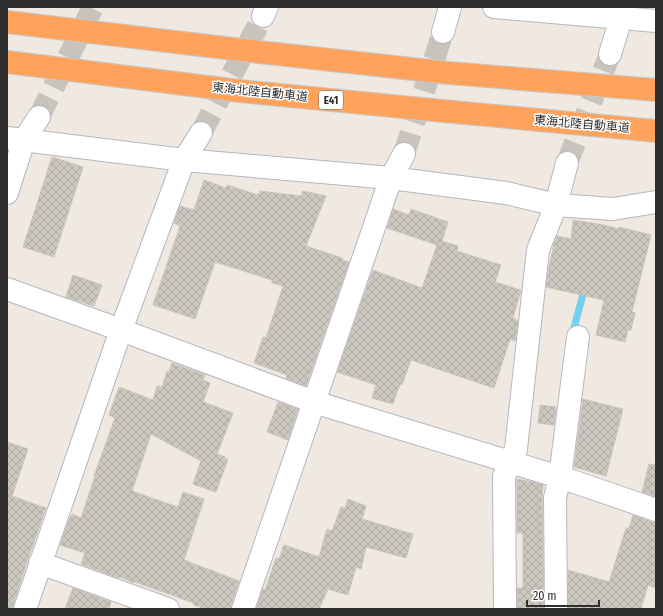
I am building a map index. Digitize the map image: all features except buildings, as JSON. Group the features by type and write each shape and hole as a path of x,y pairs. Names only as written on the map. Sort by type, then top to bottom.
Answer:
{"highway":[{"path":"7,22 450,73 656,90"},
{"name":"東海北陸自動車道","path":"7,62 240,91 656,131"}],"street":[{"path":"443,32 450,7"},
{"path":"494,7 656,21"},
{"path":"610,54 621,18"},
{"path":"7,193 16,139 39,117"},
{"path":"25,609 121,330 184,160 201,133"},
{"path":"16,139 184,160 390,178 506,193 556,205 613,209 656,202"},
{"path":"243,609 390,178 404,154"},
{"path":"504,609 504,476 516,449 538,250 556,205 567,163"},
{"path":"7,289 314,402 511,462 656,510"},
{"path":"556,609 554,498 560,478 578,337"},
{"path":"40,562 168,609"}],"waterway":[{"path":"572,335 585,287"}],"tunnel":[{"path":"39,117 93,7"},
{"path":"201,133 263,16"},
{"path":"404,154 443,32"},
{"path":"567,163 610,54"}]}
